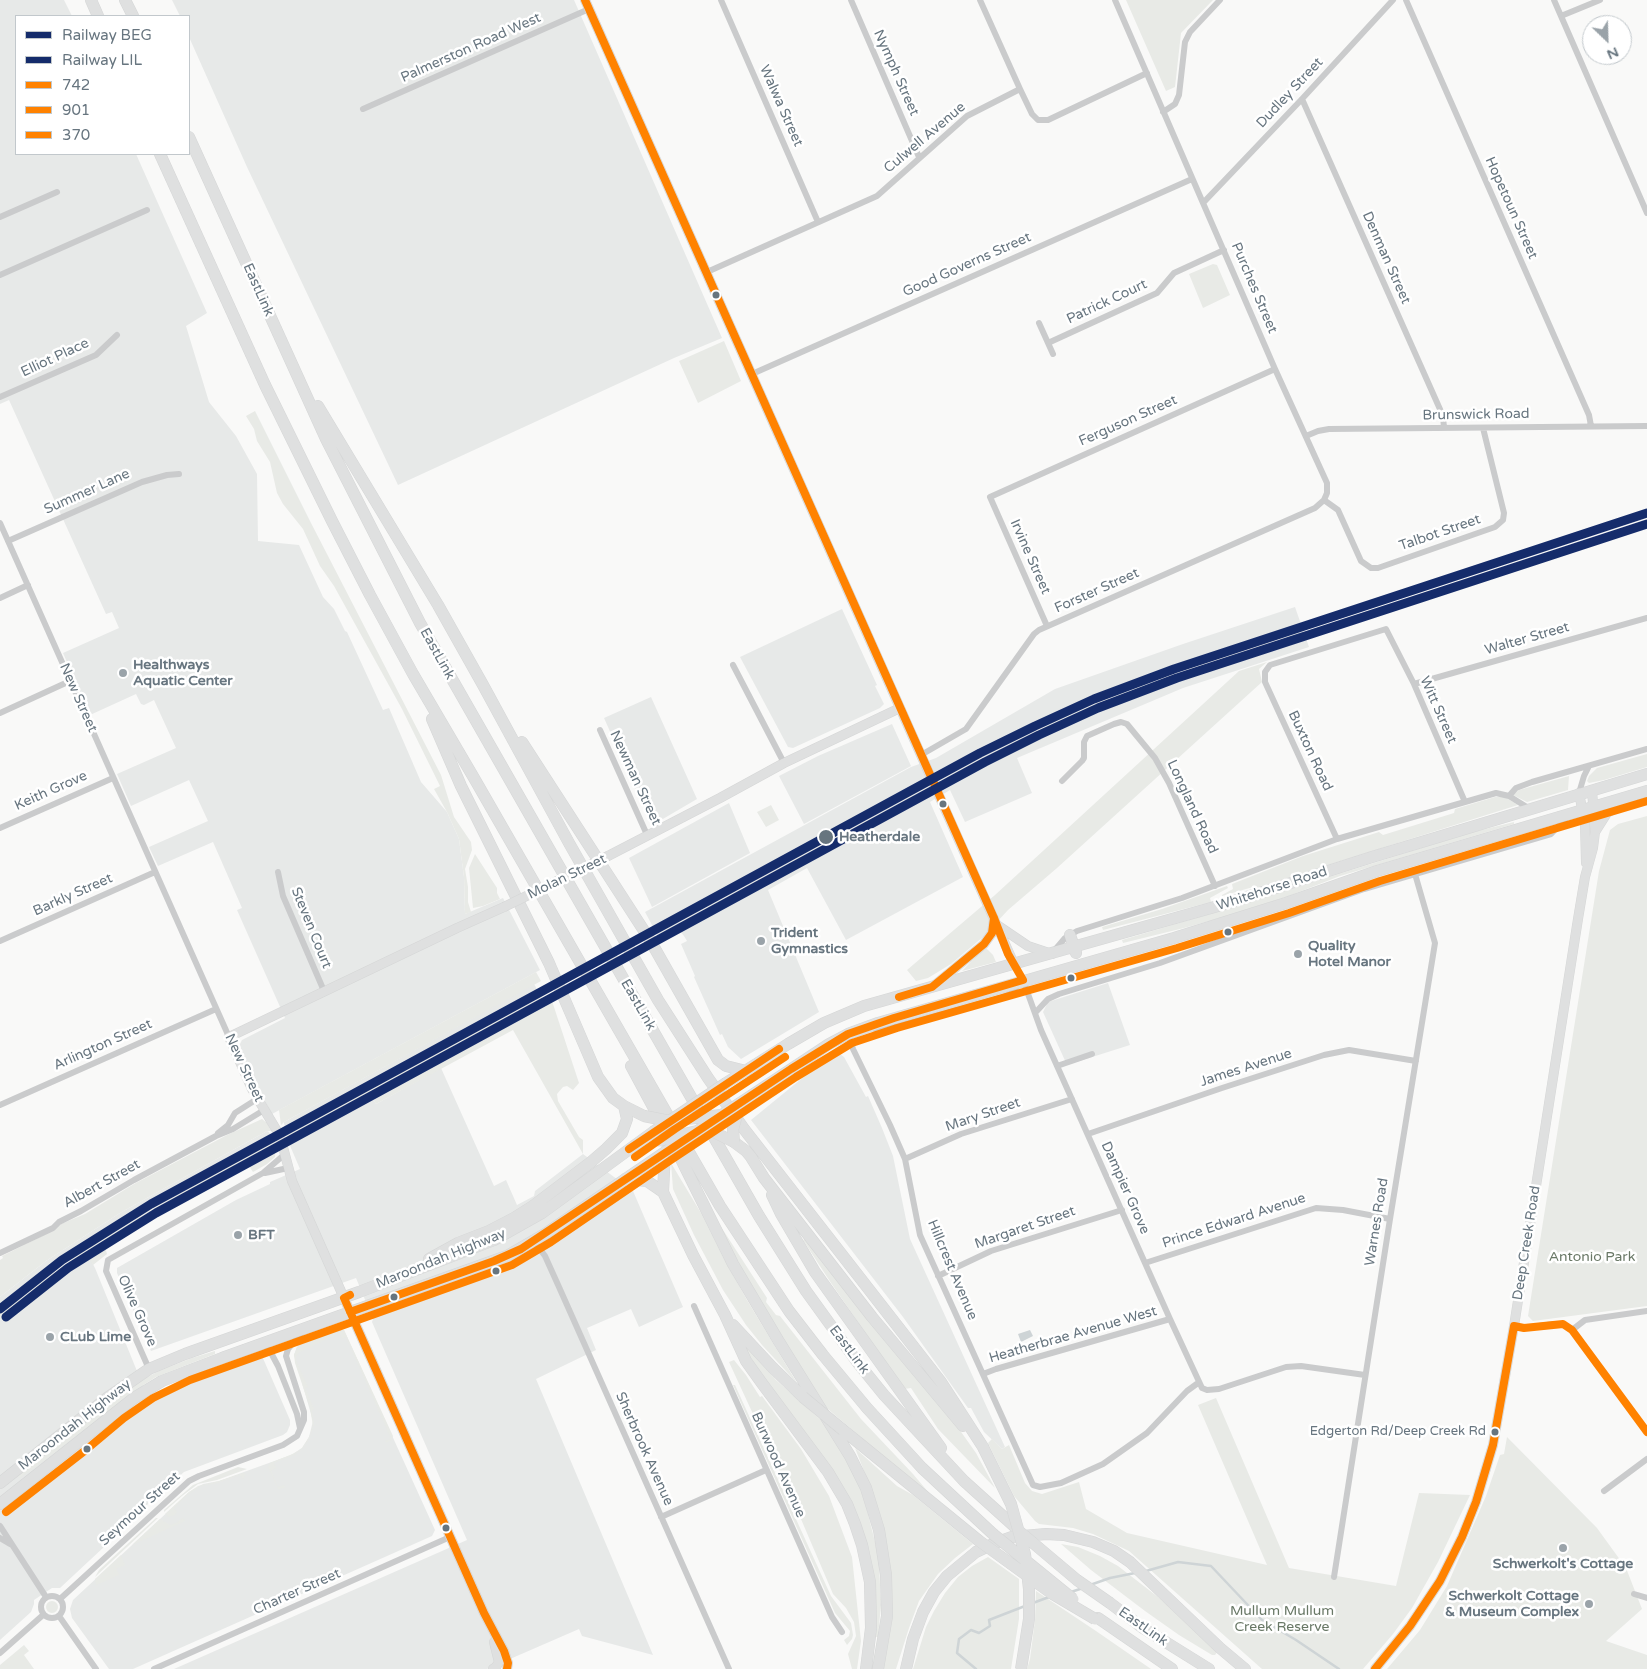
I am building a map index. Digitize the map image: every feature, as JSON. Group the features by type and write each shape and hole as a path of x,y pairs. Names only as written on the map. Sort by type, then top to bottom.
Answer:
{"highway":[{"path":"91,0 98,15"},
{"path":"126,0 133,15"},
{"name":"EastLink","path":"190,139 348,484 420,623 778,1249 858,1363 911,1425 964,1481 1014,1527 1077,1580 1208,1669"},
{"name":"EastLink","path":"160,155 243,338 295,447 340,538 413,674 720,1206 779,1297 823,1355 872,1414 922,1468 993,1534 1040,1574 1097,1619 1172,1669"},
{"path":"289,357 484,685 658,1000 708,1078 744,1129 941,1382 983,1447 1012,1504 1025,1554 1029,1589 1029,1619 1021,1669"},
{"path":"413,674 461,786 549,963 598,1077 613,1098 644,1116 674,1120 722,1115"},
{"path":"484,685 650,940 718,1060 726,1066 746,1071"},
{"name":"Whitehorse Road","path":"1014,964 1226,904 1579,793 1647,774"},
{"name":"Whitehorse Road","path":"1023,980 1248,914 1377,871 1644,792"},
{"path":"528,872 680,1157 733,1264 841,1442 866,1488 879,1530 886,1575 887,1616 878,1669"},
{"path":"1070,935 1079,964"},
{"path":"1014,964 1023,980"},
{"name":"Maroondah Highway","path":"0,1483 107,1398 149,1369 185,1354 409,1273 494,1240 527,1223 640,1141 661,1136 674,1120 726,1083 824,1023 864,1006 1014,964"},
{"name":"Maroondah Highway","path":"0,1504 118,1410 148,1389 186,1371 494,1261 534,1240 791,1069 848,1034 922,1009 1023,980"},
{"path":"734,1142 733,1129 740,1103"},
{"path":"409,1273 441,1252 489,1231 533,1206 606,1149 622,1133 627,1119 624,1106"},
{"path":"661,1136 674,1120"},
{"path":"661,1136 697,1131 714,1132 746,1150 764,1178 877,1324 948,1409 983,1447"},
{"path":"661,1136 665,1152 663,1192 692,1255 725,1315 746,1361 828,1472 847,1504 855,1524 862,1545 870,1582 871,1628 866,1669"},
{"path":"764,1178 781,1214 815,1272 964,1481"},
{"path":"625,1179 647,1181 663,1192"},
{"path":"185,1354 214,1349 333,1308 341,1306 350,1312"},
{"path":"725,1315 784,1379 843,1430 978,1540 1051,1593 1097,1619"},
{"path":"0,1495 29,1474 45,1469"},
{"path":"906,1669 913,1639 923,1612 934,1592 947,1576 976,1552 1012,1537 1046,1534 1080,1538 1114,1551 1130,1562 1220,1648 1245,1669"}],"main road":[{"path":"587,4 1014,964"},
{"name":"Molan Street","path":"229,1037 504,907 648,836 784,763 900,708"},
{"name":"Deep Creek Road","path":"1585,877 1585,824 1592,790"},
{"path":"1595,832 1607,813 1644,792"},
{"name":"Deep Creek Road","path":"1375,1669 1395,1646 1440,1581 1462,1537 1484,1478 1493,1445 1514,1326 1585,877 1593,848 1595,832 1588,809 1579,793"},
{"path":"995,922 1028,946 1052,954"},
{"path":"932,988 984,944 992,933 995,922"},
{"name":"New Street","path":"229,1037 257,1098 280,1136 288,1168 350,1312 484,1613 504,1651 508,1663 506,1669"},
{"name":"New Street","path":"484,1613 498,1653 497,1667"}],"street":[{"name":"Walwa Street","path":"721,0 818,222"},
{"name":"Nymph Street","path":"851,0 920,157"},
{"path":"980,0 1020,90 1032,114 1038,120 1048,120 1147,73"},
{"name":"Purches Street","path":"1115,0 1275,369 1327,483 1327,493 1324,500"},
{"path":"1164,112 1175,104 1179,95 1185,42 1190,32 1220,0"},
{"name":"Dudley Street","path":"1203,203 1393,0"},
{"name":"Hopetoun Street","path":"1406,0 1589,414 1591,426"},
{"path":"1554,0 1647,213"},
{"path":"1562,16 1600,0"},
{"name":"Palmerston Road West","path":"363,109 587,4"},
{"name":"Culwell Avenue","path":"706,272 876,196 967,116 1020,90"},
{"name":"Denman Street","path":"1302,99 1443,416 1444,428"},
{"name":"Good Governs Street","path":"752,374 1192,179"},
{"path":"0,216 57,192"},
{"path":"0,275 147,210"},
{"name":"Patrick Court","path":"1048,343 1157,293 1174,273 1224,250"},
{"path":"1039,323 1053,354"},
{"name":"Elliot Place","path":"0,397 96,355 117,335"},
{"name":"Ferguson Street","path":"990,497 1275,369"},
{"name":"Brunswick Road","path":"1306,436 1328,429 1647,426"},
{"name":"Talbot Street","path":"1324,500 1338,510 1361,561 1371,568 1378,568 1495,527 1503,520 1504,513 1483,428"},
{"name":"Summer Lane","path":"8,541 142,482 167,474 179,474"},
{"name":"Irvine Street","path":"990,497 1047,626"},
{"name":"Forster Street","path":"921,755 966,729 1034,634 1047,626 1315,508 1324,500"},
{"name":"New Street","path":"0,523 229,1037"},
{"path":"0,598 28,585"},
{"name":"Walter Street","path":"1414,684 1647,618"},
{"name":"Witt Street","path":"1265,672 1270,666 1386,629 1414,684 1465,802"},
{"path":"733,665 784,763"},
{"name":"Buxton Road","path":"1265,672 1265,682 1337,839"},
{"path":"0,713 70,681"},
{"name":"Longland Road","path":"1062,781 1084,758 1084,742 1088,736 1114,724 1121,722 1127,724 1155,758 1165,775 1215,886"},
{"name":"Newman Street","path":"600,730 648,836"},
{"name":"Whitehorse Road","path":"1070,935 1077,931 1215,886 1337,839 1496,793 1509,796 1516,788 1647,749"},
{"path":"1579,793 1588,766"},
{"name":"Keith Grove","path":"0,828 113,778"},
{"path":"1509,796 1530,809"},
{"name":"Whitehorse Road","path":"1036,1014 1048,999 1058,994 1160,963 1320,904 1551,834 1567,816"},
{"name":"Barkly Street","path":"0,942 155,872"},
{"name":"Steven Court","path":"278,872 283,896 324,991"},
{"name":"Warnes Road","path":"1334,1577 1435,943 1415,874"},
{"path":"1052,954 1065,938 1070,935"},
{"name":"Dampier Grove","path":"1023,980 1041,1030 1198,1383"},
{"name":"Arlington Street","path":"0,1105 216,1008"},
{"name":"Hillcrest Avenue","path":"848,1034 904,1159 920,1235 1033,1485 1040,1488 1061,1482 1103,1464 1147,1432 1187,1391 1198,1383"},
{"name":"James Avenue","path":"1088,1134 1222,1088 1349,1050 1416,1060"},
{"path":"1057,1066 1092,1054"},
{"name":"Albert Street","path":"216,1136 228,1125 239,1109 257,1098"},
{"name":"Mary Street","path":"904,1159 961,1134 1072,1099"},
{"name":"Albert Street","path":"0,1253 53,1228 59,1222 81,1212 134,1180 216,1136 233,1129 264,1110"},
{"name":"Olive Grove","path":"149,1369 106,1271 108,1260 263,1173 285,1154"},
{"name":"Olive Grove","path":"263,1173 288,1168"},
{"name":"Prince Edward Avenue","path":"1145,1264 1316,1208 1390,1218"},
{"name":"Margaret Street","path":"938,1276 991,1251 1122,1210"},
{"name":"Sherbrook Avenue","path":"534,1240 545,1256 729,1669"},
{"name":"Burwood Avenue","path":"694,1306 832,1617 842,1632"},
{"path":"1572,1330 1585,1320 1647,1311"},
{"name":"Heatherbrae Avenue West","path":"983,1374 1170,1319"},
{"path":"1514,1326 1524,1328 1563,1324 1572,1330 1647,1432"},
{"path":"300,1429 304,1420 304,1412 286,1356 288,1349 306,1328"},
{"path":"262,1344 270,1351 278,1366 300,1429"},
{"path":"1198,1383 1202,1388 1208,1390 1219,1389 1286,1367 1301,1366 1365,1376"},
{"name":"Seymour Street","path":"60,1599 189,1481 288,1443 297,1436 300,1429"},
{"path":"1604,1492 1647,1460"},
{"path":"661,1517 766,1470"},
{"path":"0,1526 46,1597"},
{"name":"Charter Street","path":"154,1669 450,1537"},
{"path":"0,1538 13,1546"},
{"path":"1634,1594 1647,1598"},
{"path":"52,1596 60,1599 63,1607 58,1616 52,1619 43,1615 40,1606 46,1597 52,1596"},
{"path":"0,1653 43,1615"},
{"path":"58,1616 96,1669"}],"shaded area":[{"path":"0,0 64,0 72,15 15,15 15,155 136,155 207,313 186,326 209,402 236,436 257,474 258,541 299,545 323,597 334,609 347,632 383,710 389,708 421,782 447,812 459,839 464,877 465,914 503,898 540,970 272,1114 257,1087 239,1046 242,1040 285,1018 237,910 242,908 213,842 158,866 149,847 208,821 189,780 131,806 117,774 176,748 154,700 144,705 141,704 136,694 90,715 63,653 119,628 112,612 106,614 9,400 0,404"},
{"path":"172,0 574,0 722,338 674,358 398,485 247,167 190,39 190,15 180,15"},
{"path":"1295,607 1309,647 1183,688 1017,758 1032,793 965,822 950,790 930,802 963,877 846,940 807,868 768,890 819,1012 741,1059 728,1047 722,1034 720,1035 681,944 687,941 684,936 680,931 663,940 661,937 659,938 645,912 911,767 936,758 1055,689"},
{"path":"842,609 884,704 880,708 793,748 788,747 740,657"},
{"path":"651,697 697,799 656,823 650,821 604,718"},
{"path":"892,724 911,766 804,824 779,776 818,756"},
{"path":"729,803 750,853 652,907 629,858"},
{"path":"1108,983 1130,1045 1067,1065 1043,1012 1048,1002"},
{"path":"534,984 541,996 290,1133 288,1132 284,1122"},
{"path":"840,1054 844,1057 866,1097 868,1096 882,1128 893,1156 910,1239 1005,1447 1002,1449 984,1432 971,1408 968,1408 903,1317 751,1120 830,1056"},
{"path":"441,1068 494,1186 506,1180 517,1205 534,1196 535,1191 583,1154 633,1191 683,1307 639,1327 631,1309 587,1328 596,1350 536,1379 653,1655 582,1636 579,1629 487,1669 174,1669 467,1540 372,1322 373,1319 356,1278 151,1351 117,1273 117,1268 236,1200 300,1169 288,1141 371,1095 376,1104"},
{"path":"267,1131 273,1141 87,1248 40,1281 0,1313 0,1297 46,1261 120,1213"},
{"path":"87,1253 95,1268 150,1403 167,1392 259,1355 262,1356 290,1420 290,1425 287,1432 283,1435 184,1472 119,1530 119,1533 60,1588 52,1588 34,1600 31,1612 0,1640 0,1320 19,1302"},
{"path":"336,1327 344,1330 435,1530 432,1536 133,1669 109,1669 72,1618 70,1609 73,1600 189,1492 203,1484 219,1481 291,1455 302,1448 309,1437 313,1421 294,1355 297,1347 303,1341"},
{"path":"1030,1330 1033,1336 1021,1342 1018,1334"}],"green space":[{"path":"1126,0 1213,0 1181,33 1175,87 1166,91"},
{"path":"1213,264 1217,265 1230,295 1203,308 1189,274"},
{"path":"724,341 741,381 698,403 679,361"},
{"path":"255,411 441,775 454,817 471,842 472,850 465,869 468,902 471,912 465,914 464,877 459,839 434,789 440,786 402,709 334,586 320,566 303,529 283,504 277,493 270,462 257,441 254,429 246,416"},
{"path":"1267,662 1259,669 1262,682 1008,910 983,937 951,964 928,978 916,981 907,970 995,895 1239,671"},
{"path":"1647,754 1647,767 1604,780 1589,783 1587,781 1597,768"},
{"path":"1569,776 1568,790 1527,802 1513,795 1519,790"},
{"path":"1495,797 1505,797 1518,805 1255,888 1222,896 1233,889 1232,884 1303,856 1379,832 1383,835 1454,813 1455,809"},
{"path":"771,805 779,820 766,827 757,812"},
{"name":"Antonio Park","path":"1647,816 1647,1306 1533,1321 1528,1316 1599,871 1610,830 1618,824"},
{"path":"1514,822 1514,824 1340,876 1286,897 1231,915 1123,943 1122,940 1469,833"},
{"path":"475,854 497,888 500,899 473,908 469,868"},
{"path":"1227,886 1228,888 1210,898 1211,902 1103,930 1102,927 1162,909"},
{"path":"985,947 993,955 996,962 962,971"},
{"path":"536,972 541,981 281,1125 279,1110"},
{"path":"541,996 543,999 549,996 553,1004 579,1083 573,1090 567,1086 563,1087 557,1094 558,1101 579,1137 583,1140 583,1154 513,1030 376,1104 371,1095 288,1141 285,1133"},
{"path":"262,1119 267,1123 271,1131 267,1131 120,1213 46,1261 0,1297 0,1260 3,1258 2,1256 52,1231 61,1224 85,1214 134,1184 227,1135"},
{"path":"275,1138 275,1157 267,1164 253,1172 249,1166 179,1204 105,1247 107,1254 93,1265 86,1254 19,1302 0,1320 0,1313 87,1248"},
{"path":"671,1163 701,1213 747,1300 797,1383 746,1325 723,1290 694,1235 673,1189"},
{"path":"714,1216 767,1298 766,1302 776,1315 780,1316 861,1419 913,1474 929,1493 928,1495 821,1403 760,1303"},
{"path":"806,1238 959,1429 976,1453 995,1488 938,1429 911,1388 904,1389 803,1240"},
{"path":"336,1327 339,1328 336,1335 300,1352 296,1356 308,1387 305,1388 314,1409 312,1411 314,1425 309,1439 302,1449 294,1455 274,1463 276,1468 271,1471 278,1487 284,1485 285,1488 278,1489 268,1467 270,1463 295,1453 302,1448 313,1426 310,1408 294,1355 297,1347 307,1338"},
{"path":"341,1329 344,1330 393,1436 392,1440 386,1443 385,1441 391,1439 346,1337 342,1339 339,1334"},
{"path":"746,1345 776,1380 822,1421 845,1457 863,1494 879,1564 881,1605 878,1637 876,1637 869,1557 810,1441 743,1348"},
{"path":"215,1351 215,1354 156,1377 134,1391 44,1461 20,1478 18,1476 138,1382 159,1371"},
{"path":"734,1360 801,1449 829,1496 852,1557 861,1641 857,1669 852,1669 848,1654 856,1636 854,1622 846,1608 833,1594 795,1505 729,1362"},
{"path":"733,1385 735,1385 831,1596 851,1623 853,1635 847,1645 844,1640 849,1636 850,1631 835,1613"},
{"name":"Mullum Mullum Creek Reserve","path":"1216,1398 1289,1568 1396,1586 1419,1493 1470,1495 1438,1562 1412,1608 1363,1669 1262,1669 1129,1551 1093,1534 1073,1528 1039,1524 1035,1521 1014,1496 988,1443 992,1439 1002,1449 1009,1445 1025,1483 1032,1491 1042,1494 1079,1482 1086,1509 1127,1533 1267,1565 1198,1405"},
{"path":"1507,1437 1597,1528 1626,1568 1642,1609 1606,1641 1647,1655 1647,1669 1387,1669 1420,1630 1447,1586 1486,1496 1500,1455 1504,1454"},
{"path":"855,1448 897,1486 913,1495 973,1544 938,1574 919,1601 896,1669 882,1669 891,1609 873,1494"},
{"path":"238,1467 247,1469 217,1480 198,1484 164,1512 193,1485"},
{"path":"243,1473 246,1474 243,1480 240,1475 199,1487 187,1495 174,1508 177,1512 175,1515 169,1517 165,1514 189,1492 198,1486"},
{"path":"158,1518 95,1577 99,1570"},
{"path":"183,1518 185,1521 132,1545 160,1519 170,1525"},
{"path":"1061,1544 1078,1547 1118,1566 1158,1597 1218,1651 1215,1655 1212,1655 1179,1635 1091,1570"},
{"path":"121,1555 125,1565 116,1569 119,1575 96,1585 95,1579"},
{"path":"988,1557 1019,1579 1019,1619 1011,1669 913,1669 926,1627 945,1593 958,1577"},
{"path":"1036,1591 1151,1669 1027,1669 1035,1620"},
{"path":"50,1601 54,1601 58,1607 54,1613 50,1613 46,1609 46,1605"},
{"path":"24,1645 29,1651 24,1655 34,1669 0,1669 0,1665"}],"waterway":[{"path":"1146,1571 1178,1562 1211,1566 1262,1620 1339,1669"},
{"path":"1090,1585 1110,1578 1135,1573"},
{"path":"1071,1592 1083,1588"},
{"path":"1033,1603 1049,1597"},
{"path":"976,1669 957,1653 959,1639 971,1630 979,1633 990,1626 989,1620 1025,1606"}],"rail line":[{"name":"BEG","path":"0,1309 62,1260 151,1204 980,753 1035,726 1094,699 1174,669 1647,513"},
{"name":"LIL","path":"6,1317 68,1268 156,1213 985,762 1039,735 1098,708 1177,678 1647,524"}],"transit line":[{"name":"742","path":"350,1312 494,1261 521,1249 791,1069 848,1034 894,1018 1023,980 1008,954 994,918 585,0"},
{"name":"901","path":"6,1512 124,1418 153,1398 190,1380 512,1265 551,1242 796,1077 852,1043 897,1028 1177,948 1289,913 1380,881 1647,801"},
{"name":"742","path":"899,997 932,987 984,944 992,933 994,918"},
{"name":"742","path":"629,1149 779,1049"},
{"name":"901","path":"635,1157 785,1057"},
{"name":"742","path":"350,1295 344,1298 484,1613 504,1651 508,1663 507,1669"},
{"name":"370","path":"1514,1326 1524,1328 1563,1324 1572,1330 1647,1432"},
{"name":"370","path":"1375,1669 1410,1626 1440,1581 1462,1537 1476,1502 1493,1445 1514,1326"}],"place":[{"name":"Healthways Aquatic Center","path":"123,673"},
{"name":"Heatherdale","path":"826,837"},
{"name":"Trident Gymnastics","path":"761,941"},
{"name":"Quality Hotel Manor","path":"1298,954"},
{"name":"BFT","path":"238,1235"},
{"name":"CLub Lime","path":"50,1337"},
{"name":"Edgerton Rd/Deep Creek Rd","path":"1495,1432"},
{"name":"Schwerkolt's Cottage","path":"1563,1548"},
{"name":"Schwerkolt Cottage & Museum Complex","path":"1589,1604"}]}
